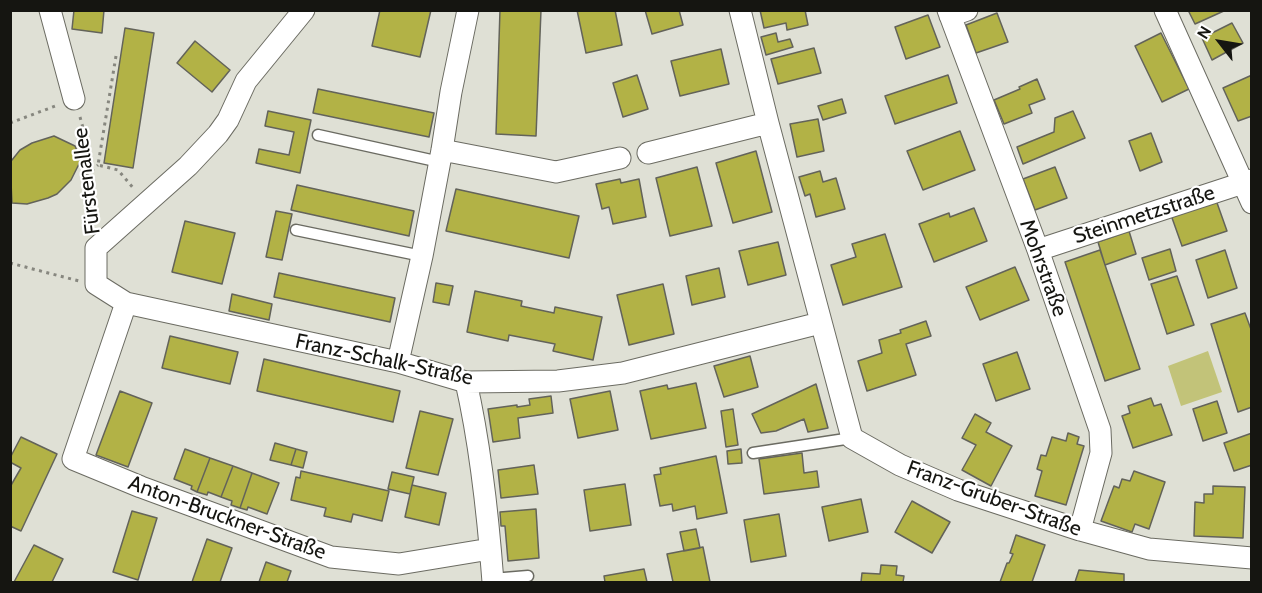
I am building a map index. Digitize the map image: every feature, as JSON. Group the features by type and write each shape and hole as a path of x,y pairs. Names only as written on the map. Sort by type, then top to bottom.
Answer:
{"street":[{"name":"Fürstenallee","path":"50,10 74,99"},
{"path":"126,303 96,284 96,248 188,166 218,134 228,120 246,81 304,10"},
{"path":"398,362 422,256 468,10"},
{"path":"740,10 820,324 852,438"},
{"path":"1165,10 1248,181 1251,203"},
{"name":"Mohrstraße","path":"955,12 1100,430 1101,453 1080,531"},
{"path":"648,153 768,123"},
{"path":"441,156 556,172 620,158"},
{"name":"Steinmetzstraße","path":"1038,250 1248,181"},
{"name":"Franz-Schalk-Straße","path":"126,303 398,362 466,382 558,381 623,373 820,324"},
{"name":"Anton-Bruckner-Straße","path":"126,303 73,459 141,487 331,557 399,564 490,549"},
{"path":"466,382 475,421 492,581"},
{"name":"Franz-Gruber-Straße","path":"852,438 900,465 958,490 1080,531 1149,549 1251,558"}],"lane":[{"path":"318,135 441,156"},
{"path":"296,230 422,256"},
{"path":"753,453 852,438"},
{"path":"492,581 528,576"}],"path":[{"path":"85,177 98,165 116,56"},
{"path":"10,123 74,99"},
{"name":"Fürstenallee","path":"74,99 85,135 85,177 96,248"},
{"path":"98,165 118,170 147,204"},
{"path":"10,263 68,278"}],"green space":[{"path":"1208,351 1222,392 1181,406 1168,366"}],"building":[{"path":"74,10 104,10 102,33 72,29"},
{"path":"380,10 431,10 420,57 372,46"},
{"path":"500,10 541,10 536,136 496,134"},
{"path":"577,10 615,10 622,45 586,53"},
{"path":"645,10 679,10 683,25 652,34"},
{"path":"760,10 805,10 808,25 787,30 786,23 764,28"},
{"path":"1188,10 1226,10 1195,24"},
{"path":"997,13 1008,42 976,53 966,25"},
{"path":"928,15 940,47 906,59 895,27"},
{"path":"1232,23 1243,43 1212,60 1202,38"},
{"path":"125,28 154,33 133,168 104,163"},
{"path":"776,33 778,42 790,39 793,47 766,55 761,37"},
{"path":"1161,33 1189,89 1162,102 1135,46"},
{"path":"195,41 230,70 212,92 177,63"},
{"path":"814,48 821,73 778,84 771,59"},
{"path":"721,49 729,84 680,96 671,61"},
{"path":"637,75 648,109 623,117 613,83"},
{"path":"948,75 957,103 895,124 885,96"},
{"path":"1252,75 1252,116 1238,121 1223,88"},
{"path":"1037,79 1045,99 1029,105 1032,113 1004,124 994,100"},
{"path":"318,89 434,113 429,137 313,113"},
{"path":"842,99 846,113 823,120 818,106"},
{"path":"268,111 311,120 300,173 256,163 259,149 289,155 294,132 265,126"},
{"path":"1073,111 1085,138 1023,164 1017,147 1054,132 1055,118"},
{"path":"818,119 824,151 797,157 790,124"},
{"path":"960,131 975,170 923,190 907,151"},
{"path":"1151,133 1162,162 1140,171 1129,141"},
{"path":"54,136 75,146 78,153 80,162 71,180 57,194 48,198 27,204 12,203 10,162 20,150 32,143"},
{"path":"756,151 772,212 733,223 716,163"},
{"path":"697,167 712,226 670,236 656,178"},
{"path":"1055,167 1067,198 1035,210 1023,179"},
{"path":"820,171 823,182 836,178 845,209 816,217 810,194 805,196 799,177"},
{"path":"620,179 621,183 639,179 646,217 613,224 609,207 602,209 596,184"},
{"path":"297,185 414,211 409,236 291,210"},
{"path":"456,189 579,216 569,258 446,231"},
{"path":"1216,200 1227,231 1182,246 1171,215"},
{"path":"974,208 987,241 934,262 919,224 949,213 950,217"},
{"path":"276,211 292,214 282,260 266,257"},
{"path":"185,221 235,233 222,284 172,272"},
{"path":"1129,231 1136,254 1105,265 1098,242"},
{"path":"885,234 902,287 843,305 831,265 856,257 852,244"},
{"path":"778,242 786,275 748,285 739,251"},
{"path":"1170,249 1176,271 1149,280 1142,258"},
{"path":"1100,250 1140,369 1105,381 1065,262"},
{"path":"1225,250 1237,288 1208,298 1196,260"},
{"path":"1015,267 1029,300 980,320 966,287"},
{"path":"719,268 725,297 692,305 686,276"},
{"path":"279,273 395,298 390,322 274,297"},
{"path":"1177,276 1194,325 1167,334 1151,284"},
{"path":"436,283 453,286 449,305 433,302"},
{"path":"663,284 674,334 629,345 617,295"},
{"path":"475,291 522,301 521,306 554,313 555,307 602,317 593,360 553,351 555,344 509,335 508,341 467,332"},
{"path":"232,294 272,304 269,320 229,311"},
{"path":"1245,313 1252,332 1252,407 1238,412 1211,324"},
{"path":"926,321 931,336 906,344 916,375 867,391 858,361 882,353 879,340"},
{"path":"170,336 238,352 230,384 162,368"},
{"path":"1017,352 1030,389 996,401 983,364"},
{"path":"750,356 758,387 724,397 714,366"},
{"path":"264,359 400,391 393,422 257,391"},
{"path":"696,383 706,428 651,439 640,391 667,385 668,389"},
{"path":"816,384 828,428 808,432 804,419 776,431 761,433 752,414"},
{"path":"120,391 152,403 128,467 96,455"},
{"path":"610,391 618,430 578,438 570,399"},
{"path":"551,396 553,413 518,418 520,438 493,442 488,409 530,405 529,399"},
{"path":"1151,398 1154,406 1161,404 1172,435 1133,448 1122,416 1130,413 1128,406"},
{"path":"1217,401 1227,433 1203,441 1193,409"},
{"path":"733,409 738,445 726,447 721,411"},
{"path":"420,411 453,419 438,475 406,468"},
{"path":"975,414 991,423 986,432 1012,446 991,486 962,470 976,445 962,438"},
{"path":"1068,433 1079,437 1077,444 1084,446 1066,505 1035,496 1042,471 1037,469 1041,455 1046,456 1052,437 1066,441"},
{"path":"1252,433 1252,465 1234,471 1224,443"},
{"path":"21,437 57,454 21,531 10,526 10,487 21,468 10,462 10,458"},
{"path":"275,443 296,449 291,465 270,460"},
{"path":"185,449 210,458 197,492 191,489 192,486 174,479"},
{"path":"296,449 307,452 303,468 291,465"},
{"path":"741,449 742,463 728,464 727,451"},
{"path":"802,453 804,473 817,471 819,487 764,494 759,459"},
{"path":"716,456 727,513 697,519 695,506 673,511 672,504 660,506 654,475 661,474 660,468"},
{"path":"210,458 233,466 221,497 208,492 207,495 197,492"},
{"path":"534,465 538,494 501,498 498,470"},
{"path":"233,466 252,473 240,508 231,505 232,501 221,497"},
{"path":"301,471 389,491 382,521 353,514 351,522 324,516 326,508 291,500 296,477 300,478"},
{"path":"1134,471 1165,482 1149,529 1135,524 1132,532 1101,521 1114,486 1119,488 1122,479 1130,481"},
{"path":"392,472 414,477 410,494 388,489"},
{"path":"252,473 279,483 267,514 248,507 247,510 240,508"},
{"path":"625,484 631,525 590,531 584,490"},
{"path":"412,485 446,493 439,525 405,517"},
{"path":"1213,486 1245,487 1243,538 1194,536 1195,502 1204,503 1204,494 1213,494"},
{"path":"861,499 868,532 829,541 822,507"},
{"path":"912,501 950,522 932,553 895,532"},
{"path":"536,509 539,558 508,561 505,526 501,526 500,512"},
{"path":"132,511 157,518 138,580 113,572"},
{"path":"779,514 786,556 751,562 744,520"},
{"path":"696,529 700,548 684,551 680,532"},
{"path":"1016,535 1045,545 1032,582 1000,582 1013,554 1010,553"},
{"path":"207,539 232,548 220,582 192,582"},
{"path":"34,545 63,559 52,582 14,582"},
{"path":"703,547 710,582 673,582 667,554"},
{"path":"266,562 291,571 287,582 259,582"},
{"path":"881,565 897,566 896,575 904,576 903,582 861,582 862,573 880,574"},
{"path":"644,569 647,582 605,582 604,576"},
{"path":"1079,570 1124,574 1124,582 1075,582"}]}
